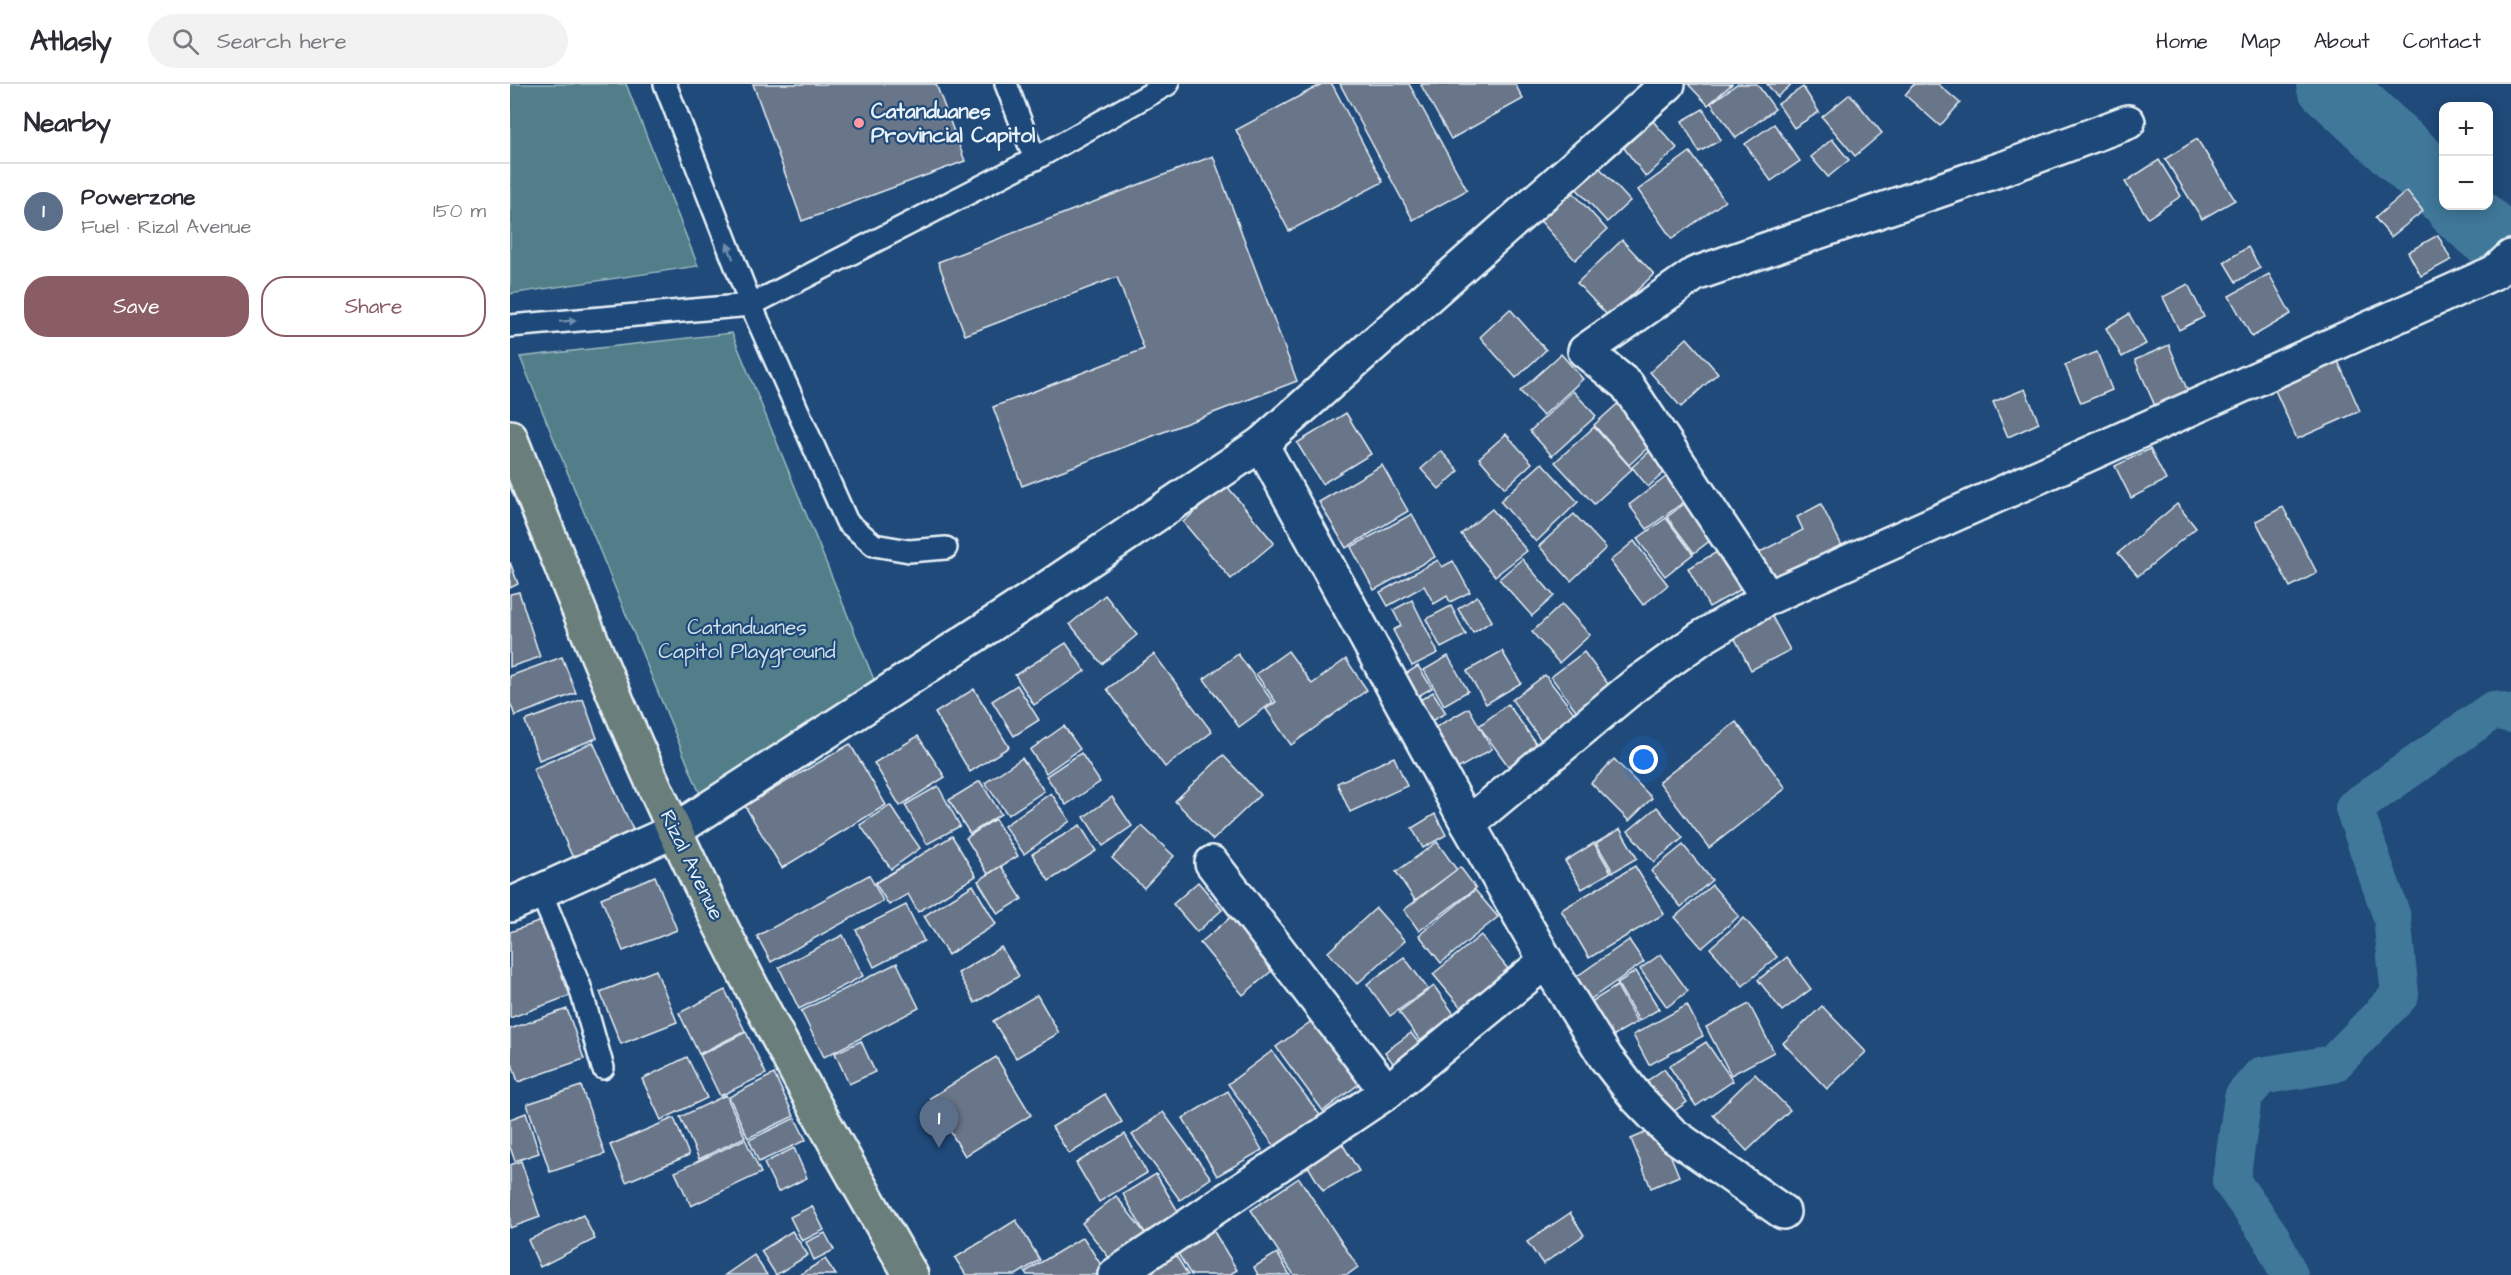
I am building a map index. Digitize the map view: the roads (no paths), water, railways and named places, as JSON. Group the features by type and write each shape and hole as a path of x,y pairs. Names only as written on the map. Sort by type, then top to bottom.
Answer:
{"main road":[{"name":"Rizal Avenue","path":"510,437 622,714 674,831 784,1052 911,1275"}],"street":[{"path":"510,905 674,831 1034,597 1260,444 1668,84"},
{"path":"1768,598 1627,385 1585,351 1695,274 2010,166 2128,122"},
{"path":"1468,824 1635,685 1701,638 1768,598 2495,272 2511,256"},
{"path":"1260,444 1468,824 1546,961 1606,1058 1637,1098 1672,1134 1783,1212"},
{"path":"1212,863 1387,1092"},
{"path":"1115,1275 1387,1092 1546,961"}],"lane":[{"path":"665,84 751,305 847,522 874,545 909,551 946,548"},
{"path":"1006,84 1035,159"},
{"path":"510,326 751,305 1035,159 1168,84"},
{"path":"540,890 580,987 603,1068"}],"waterway":[{"path":"2329,84 2439,186"},
{"path":"2462,210 2487,232"},
{"path":"2289,1275 2271,1237 2231,1181 2243,1097 2261,1076 2333,1064 2400,995 2392,917 2354,808 2493,710 2511,714"}],"place":[{"name":"Catanduanes Provincial Capitol","path":"859,123"},
{"name":"Powerzone","path":"939,1148"}],"park label":[{"name":"Catanduanes Capitol Playground","path":"747,639"}]}
